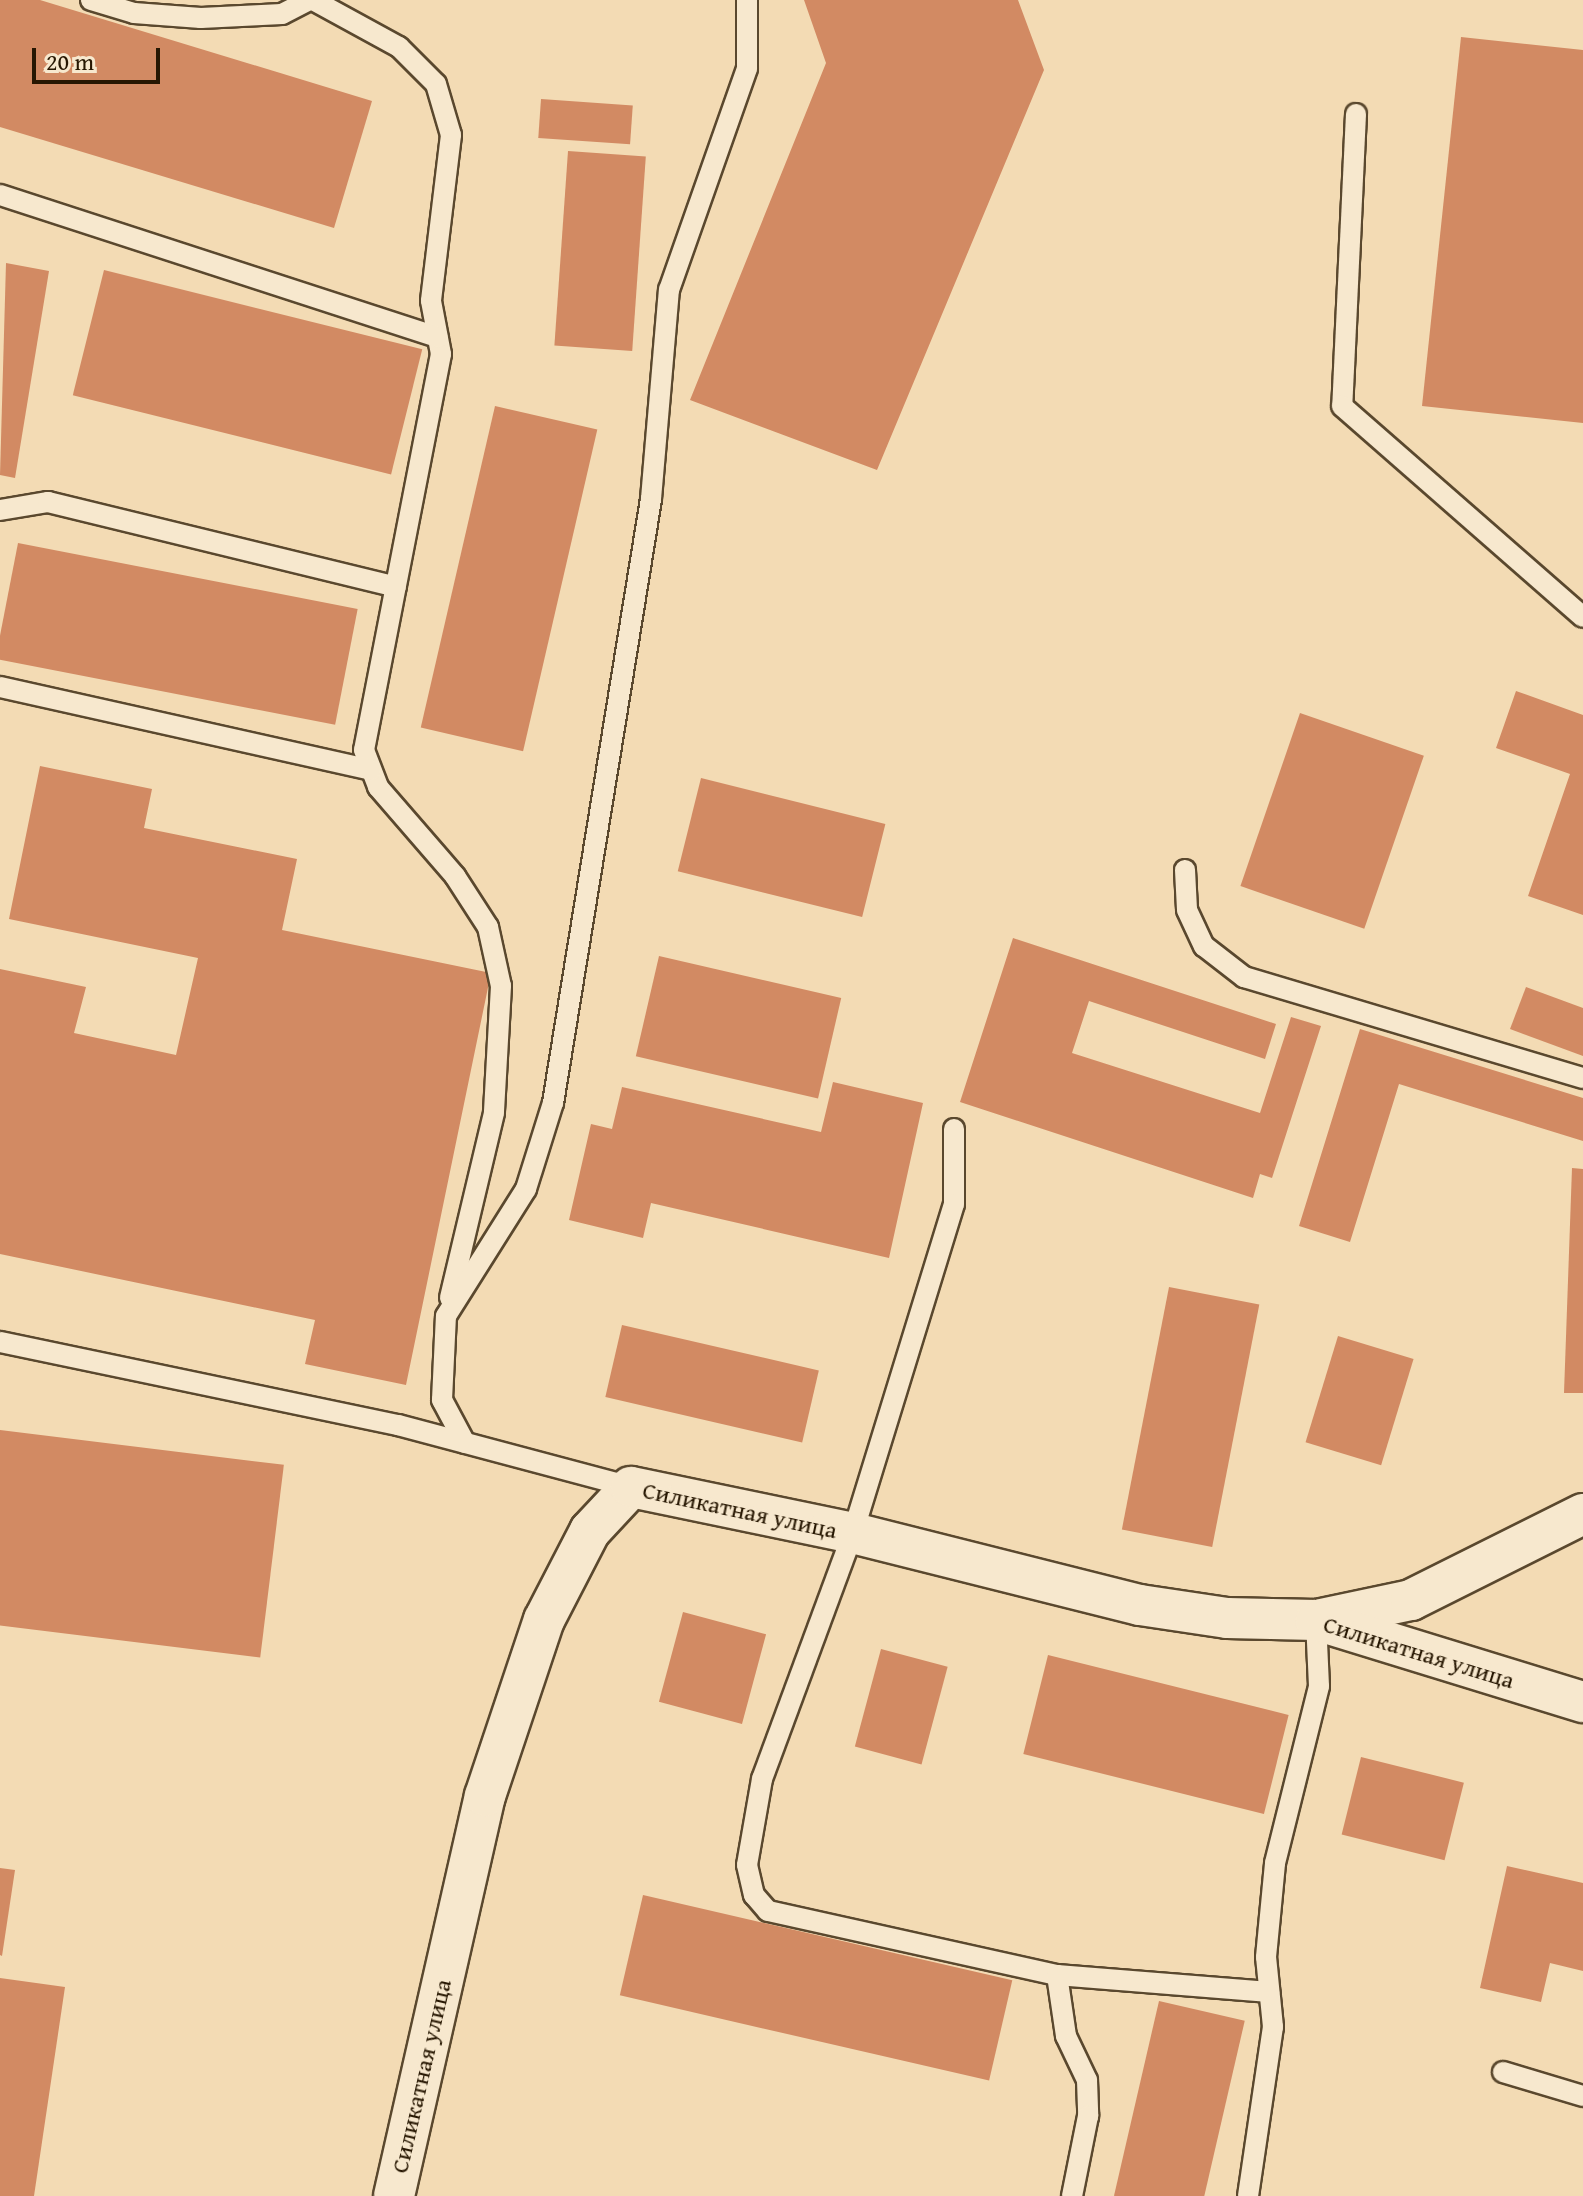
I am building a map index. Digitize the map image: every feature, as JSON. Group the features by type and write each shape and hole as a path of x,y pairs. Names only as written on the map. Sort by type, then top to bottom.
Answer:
{"street":[{"name":"Силикатная улица","path":"394,2196 485,1796 544,1620 590,1531 631,1487 853,1533 1140,1605 1227,1618 1316,1620 1583,1702"},
{"path":"1316,1620 1411,1600 1583,1514"}],"lane":[{"path":"91,0 201,18 282,14 312,0 399,47 436,84 451,135 431,301 438,337 396,587 364,750 371,770 410,832 455,876 488,927 501,986 494,1113 446,1316 442,1400 465,1443"},
{"path":"446,1316 526,1189 553,1103 651,499 669,290 747,68 747,0"},
{"path":"1356,114 1342,406 1583,617"},
{"path":"0,195 438,337"},
{"path":"0,510 48,502 396,587"},
{"path":"0,687 371,770"},
{"path":"1185,870 1187,910 1204,946 1244,977 1583,1078"},
{"path":"954,1129 954,1204 853,1533 762,1779 747,1865 754,1895 768,1911 1057,1975 1269,1992"},
{"path":"0,1342 465,1443 631,1487"},
{"path":"1248,2196 1273,2027 1269,1992 1275,1863 1319,1686 1316,1620"},
{"path":"1057,1975 1066,2036 1087,2080 1088,2116 1072,2196"},
{"path":"1503,2072 1583,2096"}],"building":[{"path":"0,0 40,0 372,101 334,228 0,127"},
{"path":"804,0 1018,0 1044,70 877,470 690,400 826,63"},
{"path":"1461,37 1583,50 1583,423 1422,406"},
{"path":"541,99 633,105 630,144 538,138"},
{"path":"568,151 646,156 632,351 554,346"},
{"path":"6,263 49,271 15,478 0,475"},
{"path":"104,270 422,349 391,475 73,395"},
{"path":"495,406 597,430 523,751 421,728"},
{"path":"18,543 358,609 335,725 0,660 0,636"},
{"path":"1516,691 1583,715 1583,915 1528,896 1570,774 1496,748"},
{"path":"1300,713 1424,756 1364,929 1240,886"},
{"path":"40,766 152,789 144,828 297,859 282,930 491,973 406,1385 305,1364 315,1320 0,1254 0,969 86,987 74,1033 176,1055 198,958 9,919"},
{"path":"701,778 885,824 862,917 678,871"},
{"path":"1013,938 1276,1024 1265,1059 1089,1001 1072,1053 1260,1113 1291,1017 1321,1026 1272,1178 1260,1174 1253,1198 960,1102"},
{"path":"659,956 841,998 818,1098 636,1056"},
{"path":"1526,987 1583,1008 1583,1056 1510,1029"},
{"path":"1360,1029 1583,1098 1583,1141 1399,1084 1350,1242 1299,1226"},
{"path":"833,1082 923,1103 889,1258 651,1203 643,1238 569,1220 591,1124 612,1129 622,1087 821,1132"},
{"path":"1572,1168 1583,1169 1583,1393 1564,1393"},
{"path":"1169,1287 1259,1305 1212,1547 1122,1529"},
{"path":"622,1325 819,1370 802,1443 605,1397"},
{"path":"1338,1336 1414,1359 1381,1465 1306,1442"},
{"path":"0,1430 284,1465 260,1657 0,1625"},
{"path":"683,1612 766,1634 742,1724 659,1702"},
{"path":"881,1649 948,1667 922,1764 855,1747"},
{"path":"1048,1655 1289,1715 1264,1814 1023,1754"},
{"path":"1361,1757 1464,1783 1444,1860 1342,1835"},
{"path":"1507,1866 1583,1883 1583,1971 1550,1963 1541,2002 1480,1988"},
{"path":"0,1868 15,1870 2,1956 0,1955"},
{"path":"643,1895 1012,1980 989,2081 620,1995"},
{"path":"0,1978 65,1987 34,2196 0,2196"},
{"path":"1159,2001 1245,2021 1204,2196 1114,2196"}]}
